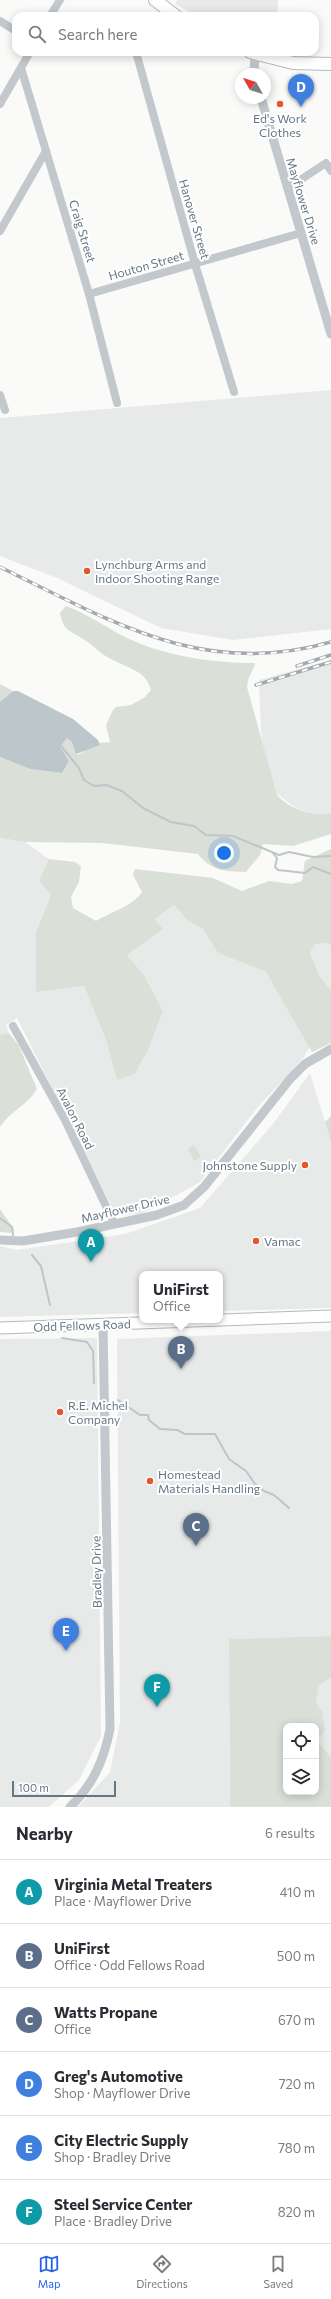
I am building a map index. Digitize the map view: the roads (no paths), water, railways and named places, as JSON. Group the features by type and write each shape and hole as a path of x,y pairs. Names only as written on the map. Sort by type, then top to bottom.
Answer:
{"main road":[{"path":"155,0 166,12"},
{"path":"264,56 293,63 331,64"},
{"name":"Odd Fellows Road","path":"223,1320 331,1316"},
{"name":"Odd Fellows Road","path":"0,1328 139,1323"}],"street":[{"path":"52,12 60,0"},
{"path":"0,21 12,28"},
{"path":"0,104 28,56"},
{"name":"Hanover Street","path":"137,56 195,264 234,392"},
{"path":"252,56 253,68"},
{"name":"Craig Street","path":"20,68 89,294 117,403"},
{"name":"Mayflower Drive","path":"263,104 331,334"},
{"path":"0,231 46,151"},
{"path":"288,188 326,162 331,171"},
{"name":"Houton Street","path":"89,294 301,233"},
{"path":"0,395 5,410"},
{"name":"Avalon Road","path":"13,1026 64,1120 114,1223"},
{"name":"Mayflower Drive","path":"0,1240 9,1242 34,1240 170,1211 193,1199 290,1080 305,1064 331,1049"},
{"name":"Bradley Drive","path":"70,1807 88,1788 100,1767 110,1729 103,1324"}],"waterway":[{"path":"61,746 79,768 84,780 94,786 106,785 122,791 143,808 171,822 194,826 206,835 233,836 279,855 289,852 313,857 331,856"},
{"path":"273,853 277,858 275,867 278,870 305,873 313,867 331,874"},
{"path":"0,1218 12,1227 13,1235"},
{"path":"32,1255 41,1266 50,1305"},
{"path":"62,1338 87,1342 93,1351 94,1383"},
{"path":"118,1400 140,1415 148,1415 149,1420 160,1429 177,1430 185,1434 215,1434 229,1459 246,1471 255,1484 264,1491 274,1495 289,1508"}],"railway":[{"path":"0,567 81,607 120,624 159,639 199,649 241,653 285,652 331,642"},
{"path":"297,666 331,655"},
{"path":"256,685 331,662"}],"place":[{"name":"Ed's Work Clothes","path":"280,104"},
{"name":"Greg's Automotive","path":"301,107"},
{"name":"Lynchburg Arms and Indoor Shooting Range","path":"87,571"},
{"name":"Johnstone Supply","path":"305,1165"},
{"name":"Vamac","path":"256,1241"},
{"name":"Virginia Metal Treaters","path":"91,1262"},
{"name":"UniFirst","path":"181,1369"},
{"name":"R.E. Michel Company","path":"60,1412"},
{"name":"Homestead Materials Handling","path":"150,1481"},
{"name":"Watts Propane","path":"196,1546"},
{"name":"City Electric Supply","path":"66,1651"},
{"name":"Steel Service Center","path":"157,1707"}]}
